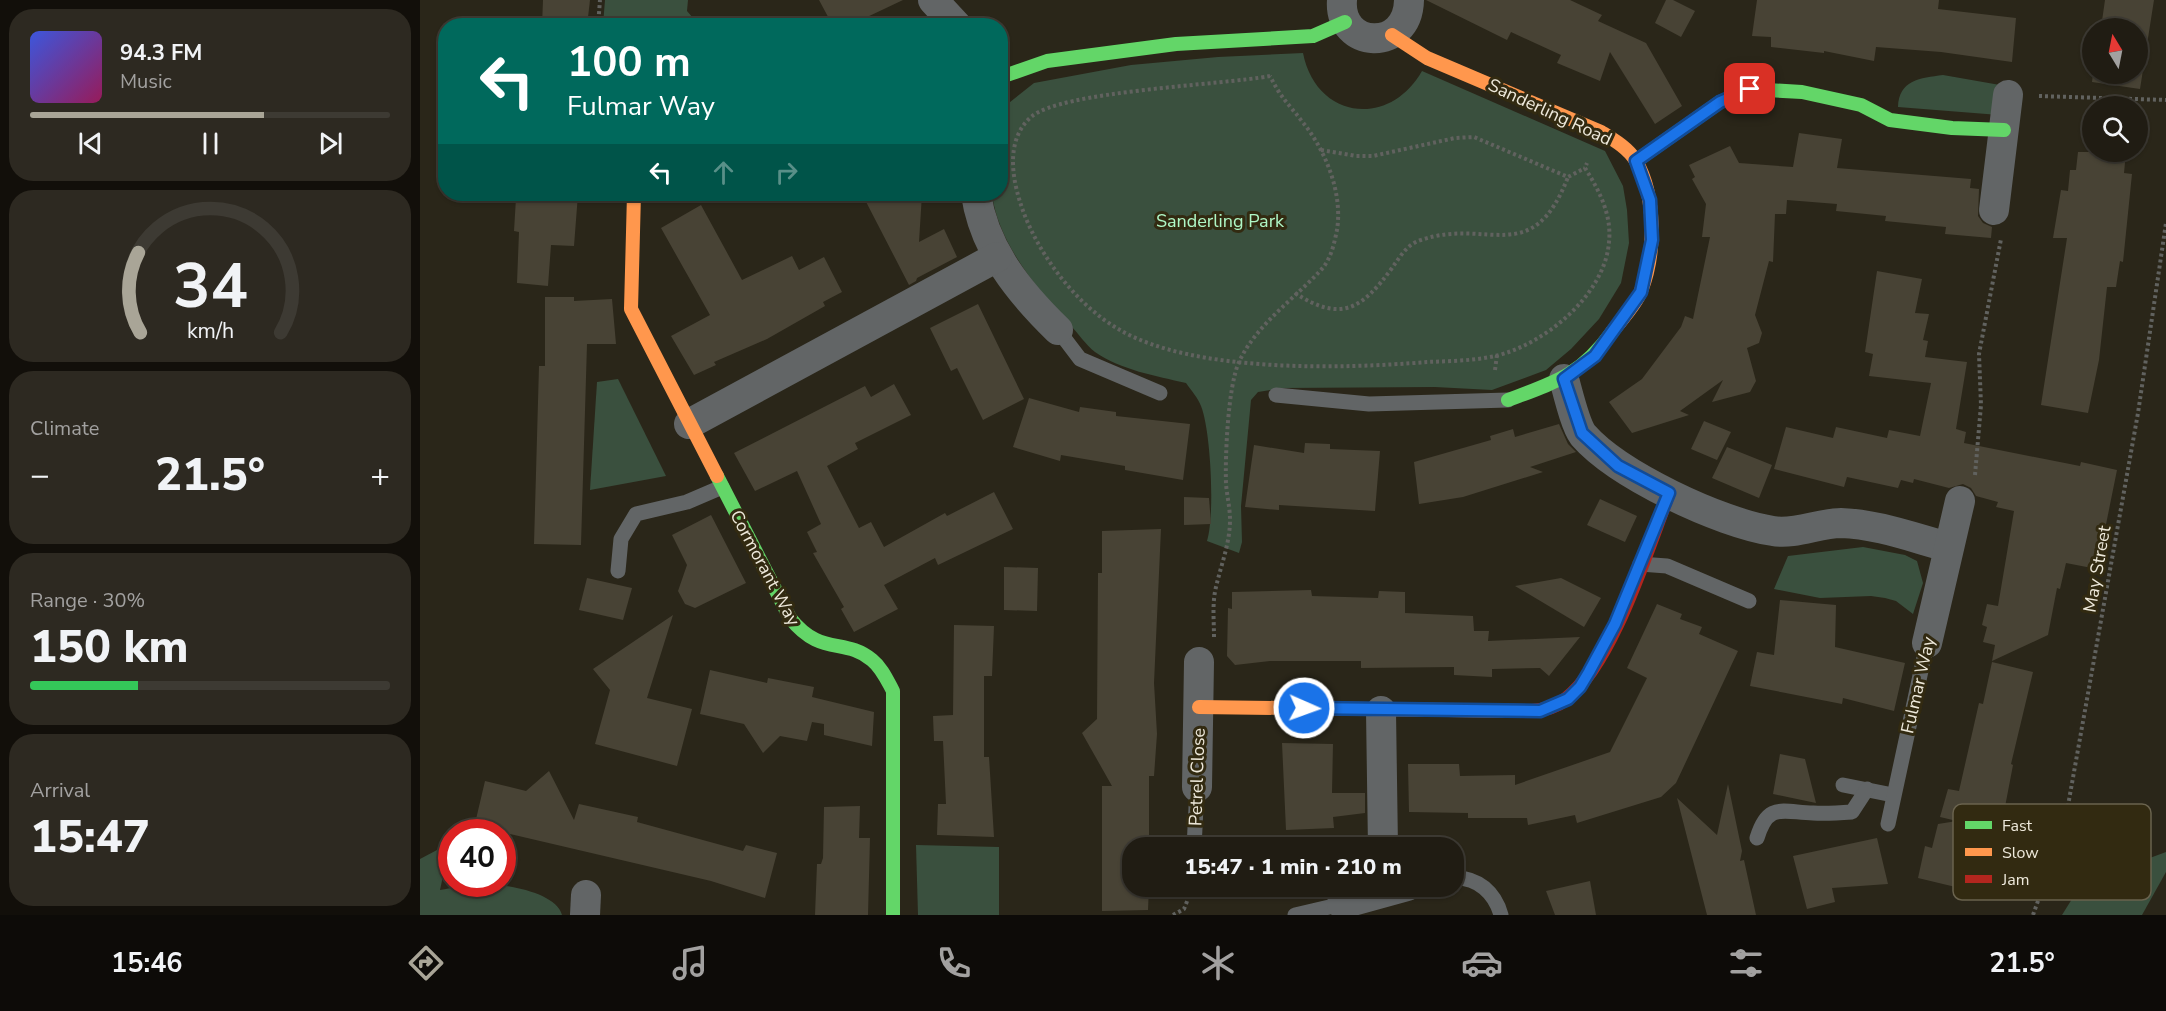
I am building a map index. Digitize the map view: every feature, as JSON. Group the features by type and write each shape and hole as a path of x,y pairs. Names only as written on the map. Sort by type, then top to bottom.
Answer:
{"street":[{"path":"933,0 950,18"},
{"path":"1008,74 1047,61 1176,44 1313,36 1343,11 1354,32 1365,38 1379,39 1392,35 1402,26 1408,14 1409,0"},
{"name":"Sanderling Road","path":"1392,35 1427,58 1601,132 1623,146 1636,161 1650,200 1652,240 1641,292 1595,356 1564,379 1508,400"},
{"path":"1636,161 1720,102 1750,89 1802,92 1861,105 1890,120 1952,128 2004,130"},
{"path":"1994,210 2008,95"},
{"name":"Cormorant Way","path":"634,201 631,309 797,631 808,640 822,646 853,649 868,656 888,678 895,706 893,915"},
{"path":"977,201 979,215 997,257 1035,308 1058,330"},
{"path":"689,424 997,257"},
{"path":"1564,379 1582,433 1618,466 1669,493 1737,522 1775,532 1840,523 1880,529 1948,547"},
{"name":"Petrel Close","path":"1199,707 1525,712 1555,706 1580,687 1615,624 1669,493"},
{"name":"Fulmar Way","path":"1927,644 1960,501"},
{"name":"Petrel Close","path":"1197,787 1199,662"},
{"path":"1381,711 1383,837"},
{"path":"1342,904 1365,897"}],"lane":[{"path":"1058,330 1080,359 1161,393"},
{"name":"Sanderling Road","path":"1276,395 1369,404 1508,400"},
{"path":"618,571 621,539 636,514 687,502 723,486"},
{"path":"1640,564 1668,566 1749,601"},
{"name":"Fulmar Way","path":"1888,824 1927,644"},
{"path":"1843,785 1893,795"},
{"name":"Petrel Close","path":"1195,837 1197,787"},
{"path":"1757,838 1761,824 1772,812 1785,809 1812,813 1852,812 1867,789"},
{"path":"1464,880 1484,885 1498,904 1501,915"},
{"path":"1295,915 1342,904"}],"path":[{"path":"599,18 600,0"},
{"path":"1199,662 1214,637 1216,589 1226,553 1229,531 1227,445 1238,363 1258,332 1280,312 1295,293 1322,270 1334,248 1339,215 1334,185 1321,150 1301,120 1281,99 1270,76 1262,38"},
{"path":"1270,76 1097,97 1045,107 1030,118 1019,131 1014,145 1013,166 1017,192 1026,218 1045,255 1084,302 1120,330 1170,350 1238,363 1382,366 1497,356 1535,339 1566,319 1593,289 1604,266 1610,243 1609,225 1604,204 1585,168"},
{"path":"2008,95 2166,100"},
{"path":"1295,293 1316,307 1332,311 1349,307 1374,292 1410,245 1422,239 1454,234 1511,236 1527,232 1557,204 1568,177 1585,168 1601,132"},
{"path":"1321,150 1356,156 1373,156 1455,138 1474,137 1568,177"},
{"path":"1960,501 1973,499 1981,405 1979,354 2003,231 1994,210"},
{"name":"May Street","path":"2068,804 2138,413 2166,223"},
{"path":"1173,915 1184,909 1189,897"},
{"name":"May Street","path":"2033,915 2038,900"}],"green space":[{"path":"605,0 688,0 687,11 693,18 604,18"},
{"name":"Sanderling Park","path":"1303,53 1310,75 1322,92 1338,103 1355,108 1373,108 1391,102 1408,90 1422,71 1605,151 1623,186 1629,243 1621,283 1599,319 1571,349 1546,370 1492,390 1435,387 1282,388 1258,392 1251,400 1241,506 1242,542 1239,553 1207,541 1211,513 1209,453 1204,418 1196,397 1186,383 1127,368 1095,352 1045,297 1021,265 1002,230 994,201 1008,201 1008,104 1034,83 1131,65 1218,57"},
{"path":"1943,75 2000,85 1999,115 1898,107 1902,91 1912,82"},
{"path":"618,379 666,476 590,490 597,382"},
{"path":"1863,547 1905,555 1917,561 1923,583 1913,614 1896,601 1885,598 1871,596 1820,598 1774,589 1788,556"},
{"path":"916,845 999,847 999,915 918,915"},
{"path":"438,850 438,897 516,897 516,888 539,894 558,907 562,915 420,915 420,859"},
{"path":"2166,852 2166,872 2151,899 2151,858"},
{"path":"2071,900 2150,900 2142,915 2062,915"}],"building":[{"path":"543,0 590,0 588,18 542,18"},
{"path":"819,0 903,0 865,18 829,18"},
{"path":"1426,0 1570,0 1602,15 1598,21 1646,43 1682,106 1655,124 1610,52 1600,81 1557,63 1561,55 1511,32 1507,40"},
{"path":"1666,0 1673,0 1695,11 1681,37 1655,23"},
{"path":"1757,0 1939,0 1938,9 2016,18 2012,62 1941,52 1876,47 1874,61 1824,51 1824,53 1771,47 1771,37 1752,36"},
{"path":"2105,0 2154,0 2148,38 2148,18 2102,18"},
{"path":"2106,84 2141,84 2140,89"},
{"path":"1799,133 1842,139 1837,168 1971,179 1970,188 1979,189 1978,216 1983,223 1992,227 1991,238 1945,234 1946,227 1885,221 1886,216 1836,211 1837,204 1787,200 1786,214 1775,214 1773,262 1769,261 1755,315 1762,333 1759,343 1747,348 1756,381 1750,392 1712,402 1723,380 1680,411 1689,415 1632,433 1609,402 1642,379 1681,327 1685,316 1693,319 1710,237 1702,237 1706,204 1692,179 1695,177 1689,165 1730,146 1739,163 1793,167"},
{"path":"2078,152 2082,152 2082,162 2125,162 2124,173 2132,174 2123,262 2120,261 2116,287 2107,287 2099,360 2088,413 2041,405 2067,238 2053,238 2061,190 2068,191 2070,170 2076,170"},
{"path":"516,201 577,201 574,246 551,245 548,286 517,283 519,232 514,231"},
{"path":"866,201 922,201 919,242 944,229 957,257 917,278 909,285"},
{"path":"701,205 742,280 792,256 799,270 824,257 842,292 823,302 825,306 767,339 714,362 716,365 694,375 671,336 710,315 661,228"},
{"path":"1877,271 1922,279 1915,313 1929,314 1923,340 1928,341 1925,357 1967,362 1956,429 1966,432 1964,443 2080,466 2081,462 2117,470 2097,569 2066,563 2060,589 2057,588 2048,635 1992,661 1995,645 1983,642 1987,627 1982,625 1987,604 1998,606 2014,511 1996,507 1998,502 1976,496 1971,488 1963,484 1949,488 1914,479 1913,483 1901,480 1898,488 1847,477 1844,487 1774,469 1786,427 1833,438 1836,427 1887,438 1889,430 1920,436 1931,383 1869,376 1873,354 1865,352"},
{"path":"545,297 574,297 574,301 612,299 616,344 587,344 581,545 534,544 539,366 545,366"},
{"path":"978,304 1024,399 983,420 957,368 951,371 930,328"},
{"path":"894,384 911,415 855,443 858,449 827,466 859,528 871,522 884,547 945,513 947,516 994,492 1013,529 938,565 935,558 884,585 898,609 854,632 841,609 844,607 813,553 817,552 807,532 821,524 797,471 755,491 734,453 865,386 871,397"},
{"path":"1029,398 1079,412 1080,407 1116,412 1116,416 1190,424 1183,480 1125,470 1125,466 1061,455 1060,461 1013,447"},
{"path":"1704,421 1731,432 1717,460 1691,449"},
{"path":"1559,424 1568,444 1576,452 1530,467 1543,472 1463,497 1419,504 1414,462 1491,440 1490,436 1513,429 1515,437"},
{"path":"1305,443 1330,444 1330,449 1380,451 1375,511 1279,505 1279,510 1245,507 1254,445 1304,453"},
{"path":"1727,447 1772,465 1759,498 1712,478"},
{"path":"1184,497 1209,498 1211,524 1184,525"},
{"path":"1600,499 1637,516 1625,542 1587,525"},
{"path":"711,515 746,583 695,608 685,604 678,591 687,565 672,535"},
{"path":"1161,529 1154,683 1157,734 1154,776 1149,776 1149,837 1122,837 1122,897 1149,897 1148,910 1102,911 1102,786 1112,786 1082,733 1097,719 1098,573 1102,573 1102,531"},
{"path":"1004,567 1038,568 1037,611 1004,610"},
{"path":"587,578 632,588 623,620 579,610"},
{"path":"1561,578 1601,598 1584,627 1515,586"},
{"path":"1311,590 1312,596 1378,598 1379,591 1405,592 1405,613 1473,616 1474,631 1489,631 1488,641 1580,637 1549,676 1540,668 1492,669 1492,677 1454,675 1454,667 1361,668 1361,661 1270,661 1235,665 1227,656 1228,608 1232,609 1232,592"},
{"path":"1780,600 1836,605 1835,647 1905,663 1894,711 1843,698 1842,704 1750,686 1757,652 1774,655"},
{"path":"1657,604 1682,614 1680,619 1702,627 1699,634 1738,651 1676,783 1661,797 1577,823 1575,815 1528,825 1527,818 1468,818 1468,813 1409,812 1408,764 1459,764 1460,776 1515,775 1515,785 1610,752 1647,678 1627,668"},
{"path":"673,615 647,698 692,709 677,766 595,744 610,690 593,669"},
{"path":"954,625 994,626 992,676 984,676 984,757 989,757 994,837 937,835 938,804 946,804 943,741 934,741 933,716 953,715"},
{"path":"1992,662 2033,672 2011,764 2013,765 2006,804 1953,804 1953,820 1940,817 1948,789 1959,791 1979,703 1983,704"},
{"path":"710,670 767,683 768,678 814,687 812,697 874,712 872,746 824,735 824,724 812,722 807,741 780,736 763,753 744,724 700,714"},
{"path":"1282,743 1333,744 1332,793 1365,793 1365,813 1333,817 1334,828 1286,830"},
{"path":"1780,754 1805,759 1816,803 1773,794"},
{"path":"549,771 574,820 579,804 638,817 637,822 743,851 746,845 777,853 765,898 711,881 516,835 516,819 476,819 485,781 526,791"},
{"path":"1728,784 1742,851 1740,861 1744,860 1756,915 1707,915 1677,798 1717,835"},
{"path":"860,806 859,838 870,838 868,915 815,915 817,864 821,864 823,858 824,807"},
{"path":"1953,822 1953,886 1918,878 1925,846 1932,848 1938,824"},
{"path":"1877,838 1888,884 1832,888 1835,902 1807,909 1793,856"},
{"path":"1590,881 1596,915 1555,915 1546,891"}],"traffic: fast":[{"path":"1008,75 1047,61 1176,44 1313,36 1345,22"},
{"path":"1636,161 1720,102 1750,89 1802,92 1861,105 1890,120 1952,128 2004,130"},
{"path":"1508,400 1554,382 1578,368 1601,347 1612,332"},
{"path":"717,476 790,618 812,638 852,649 872,660 881,670 893,691 893,915"}],"traffic: slow":[{"path":"1392,35 1427,58 1601,132 1633,156 1643,175 1650,208 1652,225 1649,260 1639,296 1612,332"},
{"path":"634,201 631,309 717,476"},
{"path":"1199,707 1532,711"}],"traffic: jam":[{"path":"1532,711 1550,708 1566,699 1583,682 1599,659 1627,603 1669,493"}],"route":[{"path":"1304,708 1381,711 1540,711 1568,699 1580,687 1615,624 1669,493 1618,466 1582,433 1564,379 1595,356 1641,292 1652,240 1650,200 1636,161 1720,102 1750,89"}]}
